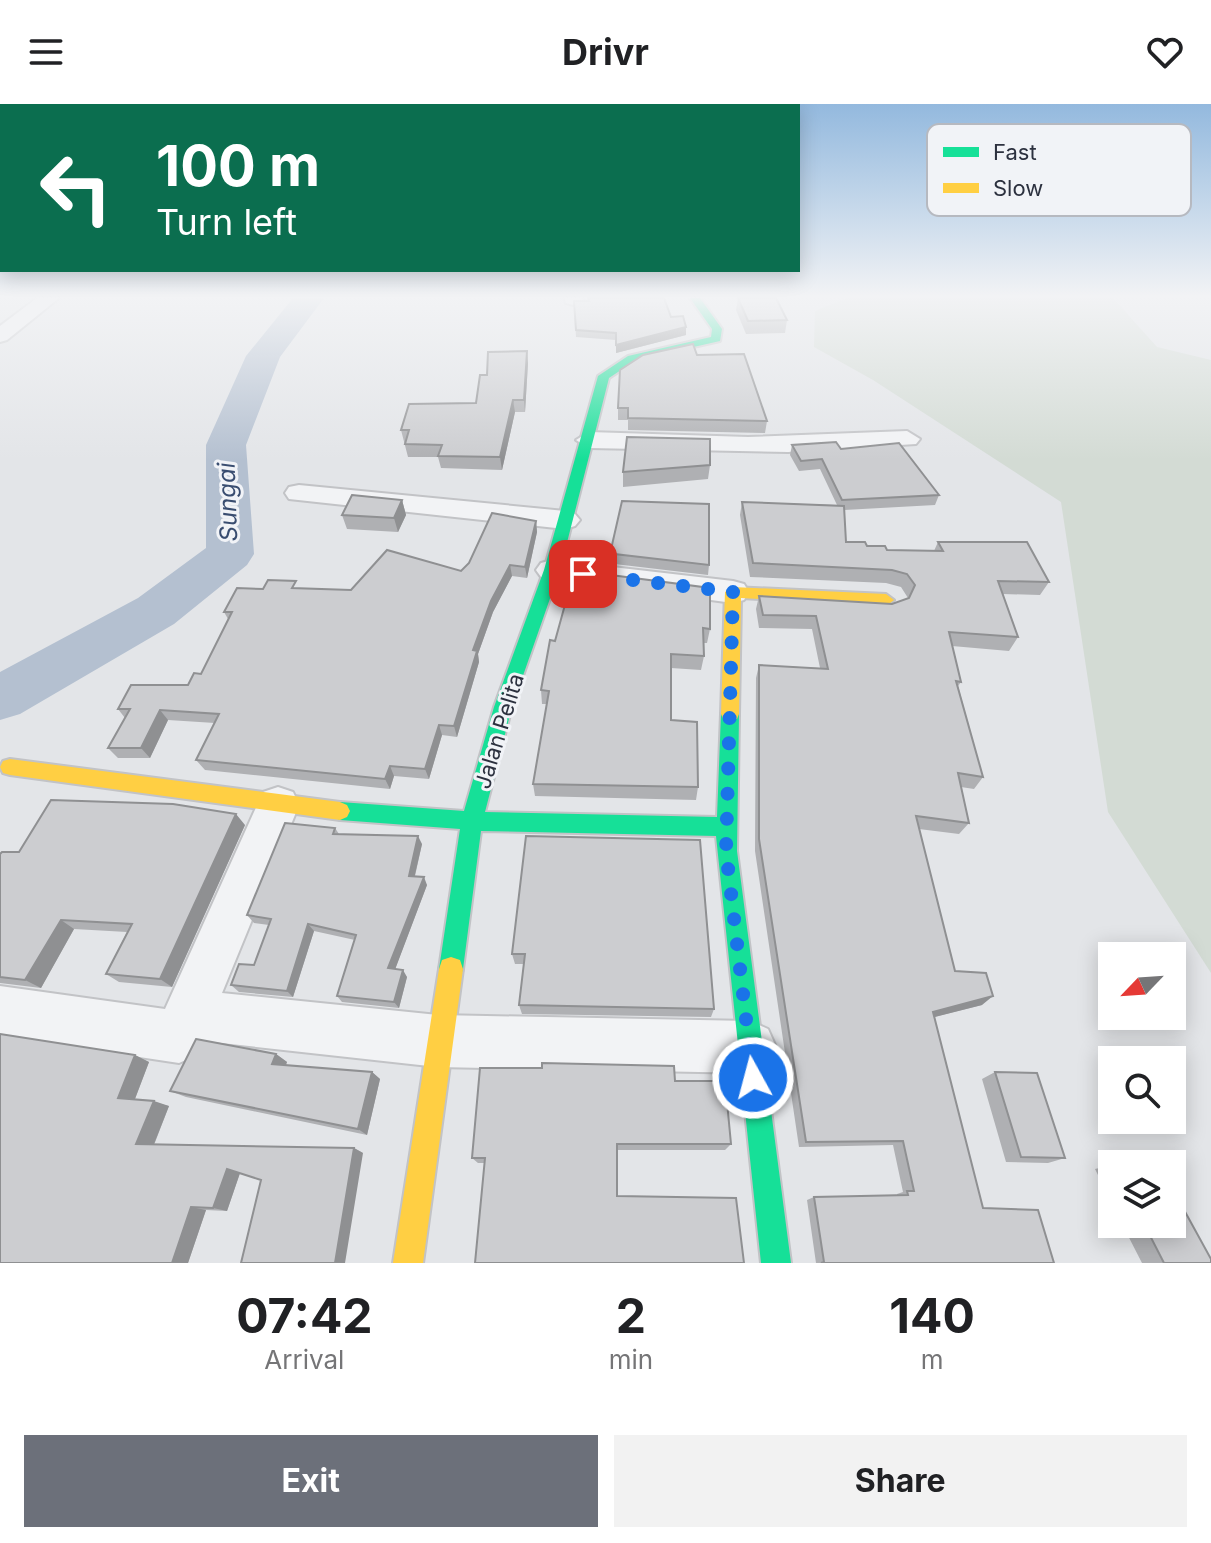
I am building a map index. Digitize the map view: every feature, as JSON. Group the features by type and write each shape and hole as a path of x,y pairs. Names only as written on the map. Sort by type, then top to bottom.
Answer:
{"main road":[{"name":"Jalan Pelita","path":"408,1263 472,821 503,707 552,570 607,371 632,358 658,352"},
{"path":"776,1263 726,827 733,592 886,600"},
{"path":"10,767 278,805 472,821 726,827"}],"street":[{"path":"589,440 717,447 810,447 907,439"},
{"path":"299,493 565,520"},
{"path":"552,570 733,592"},
{"path":"0,1011 179,1037 191,1015 278,805"},
{"path":"191,1015 438,1041 750,1047"}],"shaded area":[{"path":"823,352 1178,352 1211,360 1211,973 1108,812 1061,502 873,380"}],"building":[{"path":"488,352 527,352 524,400 513,400 500,457 438,456 442,445 405,444 409,430 401,430 409,404 476,403 480,375 487,375"},
{"path":"656,352 744,354 767,421 628,418 628,408 618,408 620,370 643,355"},
{"path":"627,437 710,439 710,465 623,472"},
{"path":"836,442 841,449 899,443 939,495 842,500 822,459 801,461 792,445"},
{"path":"352,495 402,500 394,518 342,515"},
{"path":"622,501 709,504 709,565 606,553 606,545 612,545"},
{"path":"742,502 844,506 846,542 865,542 867,546 885,546 887,550 943,551 938,542 1027,542 1049,582 998,581 1018,637 949,632 961,682 956,681 983,777 958,773 969,823 916,816 955,971 986,973 993,996 933,1012 983,1208 1038,1210 1054,1263 821,1263 824,1262 814,1197 908,1195 907,1191 914,1191 903,1141 806,1142 759,839 759,665 828,669 816,616 763,615 759,596 892,604 909,598 915,585 907,574 892,570 753,563"},
{"path":"492,513 536,521 525,567 510,565 491,601 473,650 477,651 454,726 439,725 425,769 390,766 385,779 196,760 219,714 160,710 141,748 108,748 130,709 118,709 131,685 188,685 194,673 201,674 232,612 224,612 237,588 263,589 268,580 296,581 292,588 351,590 387,550 461,571 469,563"},
{"path":"603,574 710,588 710,629 703,628 704,656 671,654 671,720 697,722 698,787 533,784 549,691 541,690 550,640 555,641 566,601 588,603 593,580 603,581"},
{"path":"51,800 173,804 236,814 160,979 106,974 132,924 61,920 25,980 0,977 0,854 19,852"},
{"path":"285,823 335,828 333,834 418,836 409,876 424,877 388,968 403,970 394,1002 337,996 356,935 308,924 287,991 231,985 239,964 254,965 271,919 247,915"},
{"path":"526,836 700,840 714,1009 519,1005 525,954 512,954"},
{"path":"0,1034 135,1055 118,1098 154,1101 136,1144 354,1148 335,1263 241,1263 261,1180 227,1169 213,1208 191,1207 172,1263 0,1263"},
{"path":"196,1039 276,1054 272,1064 372,1072 358,1129 170,1091"},
{"path":"542,1063 674,1066 675,1081 725,1081 731,1144 617,1144 617,1196 736,1198 744,1263 475,1263 485,1158 472,1158 480,1068 542,1068"},
{"path":"995,1072 1037,1073 1065,1158 1021,1157"},
{"path":"1186,1213 1211,1263 1164,1263 1151,1238 1186,1238"}],"waterway":[{"name":"Sungai","path":"0,698 156,611 230,554 226,445 266,352"}],"traffic: fast":[{"path":"451,969 472,821 503,707 552,570 604,376 632,358 658,352"},
{"path":"730,714 726,851 776,1263"},
{"path":"340,811 472,821 726,827"}],"traffic: slow":[{"path":"730,714 733,592 886,600"},
{"path":"10,767 340,811"},
{"path":"408,1263 451,969"}],"route":[{"path":"583,574 733,592 726,851 753,1078"}]}
